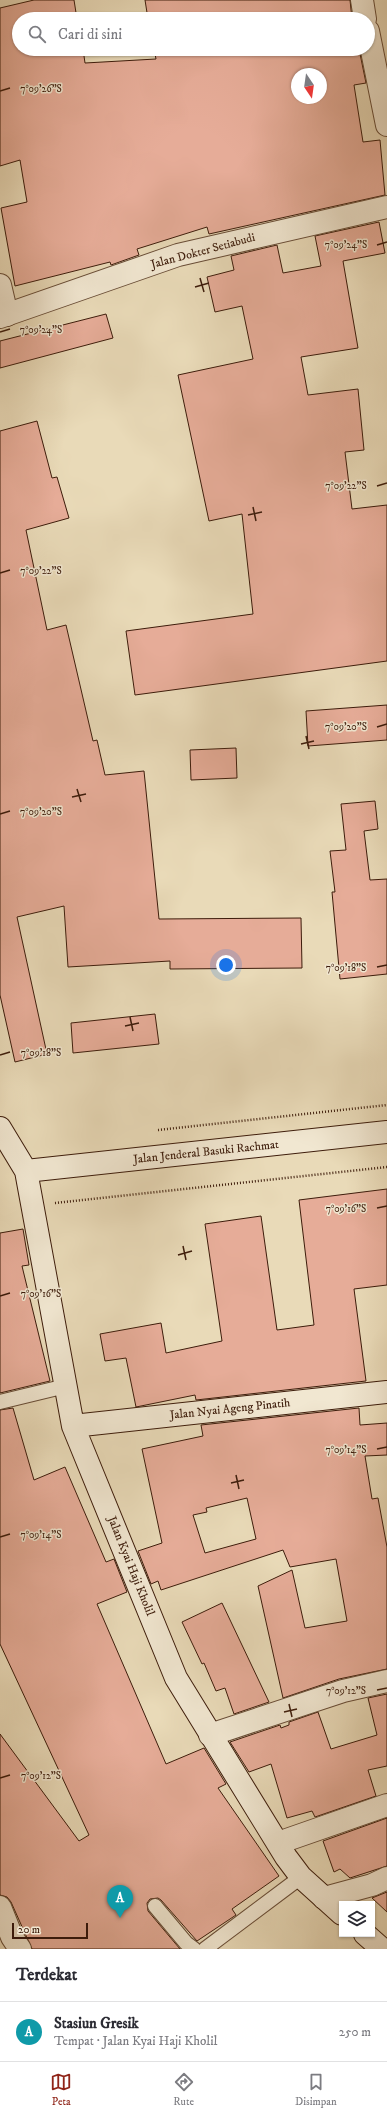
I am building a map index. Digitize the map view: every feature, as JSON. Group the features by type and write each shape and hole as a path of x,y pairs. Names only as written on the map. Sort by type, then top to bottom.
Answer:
{"main road":[{"path":"362,0 365,12"},
{"path":"373,56 387,125"},
{"name":"Jalan Dokter Setiabudi","path":"4,316 178,255 387,207"},
{"path":"0,285 4,316"},
{"path":"0,1128 26,1171"},
{"name":"Jalan Jenderal Basuki Rachmat","path":"26,1171 387,1132"},
{"name":"Jalan Kyai Haji Kholil","path":"26,1171 73,1426 176,1678 210,1735 300,1877 339,1911"},
{"name":"Jalan Nyai Ageng Pinatih","path":"73,1426 387,1392"},
{"path":"210,1735 343,1691 387,1681"},
{"path":"278,1843 387,1805"},
{"path":"324,1898 372,1885 387,1878"},
{"path":"0,1907 12,1937 20,1949"},
{"path":"368,1937 382,1949"}],"lane":[{"path":"0,1402 66,1386"},
{"path":"205,1949 300,1877"},
{"path":"155,1906 186,1943 194,1949"}],"path":[{"path":"152,1131 387,1105"},
{"path":"32,1205 387,1167"}],"building":[{"path":"34,0 74,0 76,12 12,12 12,56 84,56 85,63 156,59 155,56 360,56 366,83 354,85 363,142 380,140 385,195 209,234 207,227 137,249 139,255 111,265 110,262 15,286 1,208 27,202 20,160 0,166 0,8"},
{"path":"145,0 350,0 351,12 147,12"},
{"path":"379,222 385,253 343,261 358,348 301,357 308,395 358,389 364,450 345,452 352,509 387,505 387,661 135,695 126,631 253,614 242,514 209,521 178,375 253,359 242,306 215,312 207,277 234,270 231,256 277,245 283,273 321,266 315,236"},
{"path":"106,314 113,338 0,368 0,341"},
{"path":"37,421 52,478 57,477 69,518 26,530 47,630 66,625 93,741 97,740 105,775 144,771 159,919 301,918 302,968 170,969 170,961 68,967 64,906 17,917 47,1054 15,1062 0,995 0,431"},
{"path":"387,705 387,740 308,746 306,711"},
{"path":"236,748 237,778 191,780 190,750"},
{"path":"375,801 378,829 364,831 370,880 387,879 387,974 340,979 332,892 335,892 330,851 346,850 341,804"},
{"path":"155,1014 159,1044 73,1053 71,1023"},
{"path":"387,1189 387,1285 354,1289 366,1381 196,1400 195,1395 136,1407 126,1358 105,1361 100,1334 161,1323 166,1353 222,1341 205,1224 261,1216 277,1330 314,1325 299,1200"},
{"path":"23,1229 29,1265 22,1266 50,1381 0,1393 0,1233"},
{"path":"13,1408 34,1480 65,1467 106,1562 114,1559 127,1592 97,1604 166,1764 204,1748 226,1784 218,1788 279,1876 232,1909 236,1915 197,1941 161,1900 158,1898 150,1899 147,1903 148,1911 180,1949 32,1949 11,1902 7,1897 0,1895 0,1734 79,1841 89,1835 0,1644 0,1410"},
{"path":"359,1408 360,1425 387,1423 387,1455 365,1456 372,1499 378,1498 387,1547 387,1669 339,1679 283,1698 258,1586 292,1570 305,1628 347,1621 336,1559 290,1567 283,1550 161,1590 158,1581 151,1584 138,1551 162,1543 142,1449 203,1436 201,1425","holes":["247,1498 256,1539 205,1553 193,1515 207,1512 206,1508"]},
{"path":"222,1603 269,1702 234,1714 225,1688 216,1691 204,1663 202,1664 182,1622"},
{"path":"387,1694 387,1766 368,1770 376,1796 315,1817 312,1811 287,1818 271,1764 249,1772 230,1742 280,1725 281,1728 289,1725 289,1722 318,1712 331,1749 377,1735 368,1698"},
{"path":"387,1818 387,1866 350,1878 340,1869 334,1872 323,1841"},
{"path":"387,1892 387,1912 372,1898"}],"place":[{"name":"Stasiun Gresik","path":"120,1918"}]}
